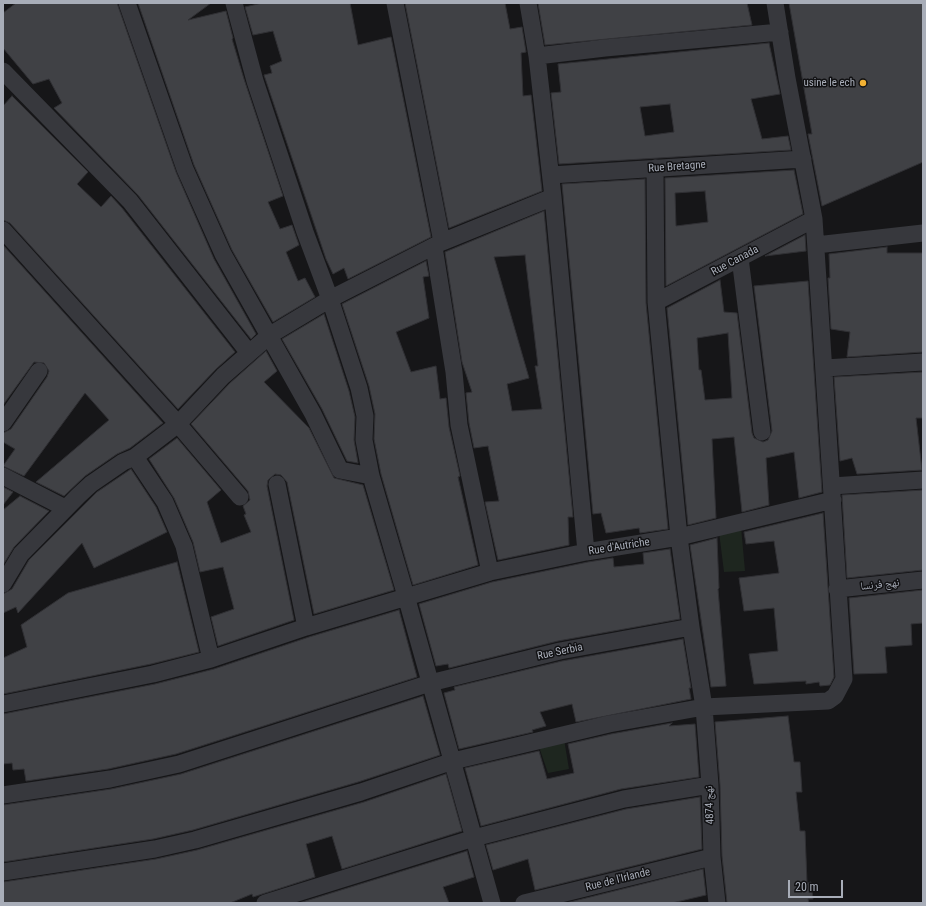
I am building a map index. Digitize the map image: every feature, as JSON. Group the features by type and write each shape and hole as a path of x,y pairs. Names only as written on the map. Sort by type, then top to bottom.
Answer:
{"street":[{"path":"127,3 185,169 223,254 313,414 340,470 371,476"},
{"path":"234,3 255,81 279,156 330,300 359,388 365,416 364,440 371,476 492,903"},
{"path":"395,3 438,245 459,425 490,572"},
{"path":"528,3 537,56 551,175 586,552"},
{"path":"3,872 155,849 195,840 353,794 452,761 609,724 704,707 828,701 835,696 844,680 837,589 825,368 814,219 787,78 775,3"},
{"path":"537,56 605,48 780,32"},
{"path":"3,71 130,201 250,353"},
{"name":"Rue Bretagne","path":"551,175 803,159"},
{"name":"نهج 4874","path":"655,168 656,302 679,537 691,627 704,707 710,785 712,857 717,903"},
{"path":"3,584 22,554 65,508 91,484 123,462 135,457 178,424 223,376 270,336 330,300 438,245 553,197"},
{"name":"Rue Canada","path":"656,302 814,219"},
{"path":"3,230 178,424 240,498"},
{"path":"816,245 923,232"},
{"path":"740,258 762,432"},
{"path":"825,368 923,362"},
{"path":"3,423 39,371"},
{"path":"135,457 165,502 184,546 211,659"},
{"path":"3,476 65,508"},
{"name":"Rue d'Autriche","path":"3,704 153,674 211,659 306,627 490,572 586,552 679,537 832,493 923,480"},
{"path":"277,484 306,627"},
{"name":"نهج فرنسا","path":"837,589 923,580"},
{"name":"Rue Serbia","path":"3,795 110,779 179,764 430,683 560,650 691,627"},
{"path":"265,903 474,838 624,800 710,785"},
{"name":"Rue de l'Irlande","path":"524,903 712,857"}],"shaded area":[{"path":"741,527 745,571 724,572 719,532"},
{"path":"564,739 569,769 548,773 538,744"}],"building":[{"path":"16,3 117,3 176,172 214,259 256,334 251,339 138,195 54,108 62,103 49,79 33,84 3,48 3,13"},
{"path":"138,3 211,3 188,20 226,11 232,39 244,79 283,196 268,202 280,229 292,225 299,245 286,252 298,281 305,278 315,297 273,322 232,250 194,165"},
{"path":"262,3 350,3 358,45 391,37 431,237 348,279 344,268 333,274 326,259 264,75 272,73 270,66 282,61 273,31 253,35 245,7"},
{"path":"405,3 505,3 510,29 522,27 526,52 521,53 523,96 531,95 542,191 449,228"},
{"path":"538,3 747,3 752,25 545,45"},
{"name":"usine le ech","path":"789,3 923,3 923,162 822,206 808,134 812,134"},
{"path":"769,43 780,94 751,99 762,139 788,136 791,150 559,164 551,93 561,92 558,64","holes":["670,104 674,132 645,136 640,107"]},
{"path":"12,96 88,172 77,184 101,207 111,196 122,208 235,352 216,369 178,409 10,223 3,220 3,106"},
{"path":"794,170 803,214 666,286 665,178","holes":["705,191 708,222 676,226 675,193"]},
{"path":"645,179 646,303 668,529 640,533 639,528 606,533 601,513 593,514 562,184"},
{"path":"544,211 573,517 568,517 569,545 498,560 485,502 499,501 488,446 474,448 469,423 466,393 472,392 462,362 445,252","holes":["525,255 538,366 535,366 542,409 512,411 507,384 529,378 494,257"]},
{"path":"805,235 806,251 765,256"},
{"path":"3,245 163,423 130,448 117,454 85,476 64,496 36,482 109,420 85,393 24,476 3,466 15,449 3,442 3,433 11,429 47,377 49,371 44,363 34,362 3,405"},
{"path":"887,247 887,253 923,253 923,352 847,357 850,332 831,329 828,278 830,278 829,254"},
{"path":"426,261 429,276 423,277 429,318 396,332 411,372 436,366 440,399 446,398 449,427 460,476 458,477 478,565 413,585 381,474 374,439 375,414 369,386 342,304"},
{"path":"720,280 724,312 737,313 752,433 754,438 763,442 768,440 772,431 754,286 808,281 822,492 799,498 794,452 766,458 769,505 742,512 734,437 712,439 716,518 688,525 667,308","holes":["728,333 732,398 705,400 701,370 699,370 697,338"]},
{"path":"324,314 349,391 355,417 354,440 358,463 347,461 322,409 282,339"},
{"path":"266,351 277,371 264,382 309,428 334,478 363,485 394,590 314,614 287,482 281,475 275,474 268,480 267,486 294,620 218,646 211,617 234,609 223,567 200,572 193,542 174,498 149,459 177,438 221,490 207,502 221,543 251,532 244,515 246,514 243,506 250,500 248,491 191,424 230,383"},
{"path":"923,372 923,418 916,418 922,470 857,474 852,458 840,461 834,377"},
{"path":"131,469 156,507 167,532 94,568 82,543 18,613 16,607 3,613 3,594 12,589 29,560 97,492"},
{"path":"3,487 13,492 3,505"},
{"path":"923,490 923,570 847,578 842,495"},
{"path":"20,496 49,511 14,547 3,565 3,510"},
{"path":"823,513 834,677 830,685 820,686 819,682 806,684 806,681 754,684 749,654 778,651 774,608 744,611 739,578 779,573 774,541 746,544 744,532"},
{"path":"717,538 718,589 726,686 711,687 690,545"},
{"path":"670,549 680,619 558,641 449,668 448,664 436,666 419,604 492,582 588,562 613,558 614,567 644,564 643,553"},
{"path":"177,562 199,652 151,664 3,694 3,658 27,647 21,625 68,593"},
{"path":"923,590 923,623 911,624 912,645 885,647 887,673 854,674 849,598"},
{"path":"399,610 417,677 176,754 108,769 26,781 24,769 13,770 12,763 3,764 3,714 155,684 214,669 309,637"},
{"path":"683,639 691,688 689,688 691,699 576,722 572,704 540,712 546,726 532,730 533,732 459,749 444,693 455,690 454,687 562,661"},
{"path":"423,696 440,755 358,782 193,830 153,839 3,862 3,805 111,789 181,774"},
{"path":"788,716 794,762 800,762 802,792 796,792 800,831 805,831 807,883 811,882 813,899 808,899 809,903 727,903 722,856 720,785 715,722"},
{"path":"672,723 669,726 695,724 699,777 621,789 481,826 465,768 539,751 547,779 574,773 568,744 611,734"},
{"path":"446,774 462,831 342,869 332,836 306,844 315,877 253,897 252,894 230,903 3,903 3,882 156,859 197,850 364,802"},
{"path":"700,797 702,849 535,890 528,859 493,870 486,845 626,809"},
{"path":"467,851 474,877 443,887 449,903 299,903"},
{"path":"703,869 706,895 672,903 566,903"}],"place":[{"name":"usine le ech","path":"863,83"}]}
